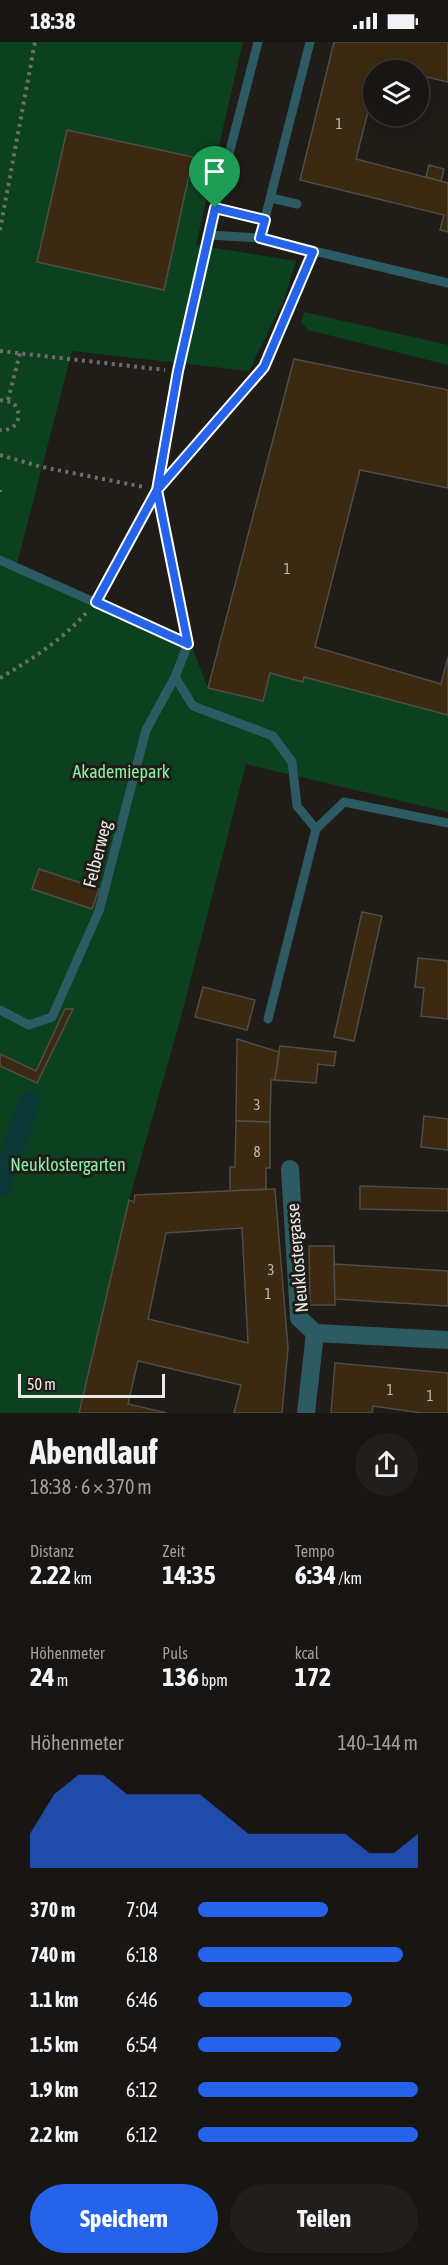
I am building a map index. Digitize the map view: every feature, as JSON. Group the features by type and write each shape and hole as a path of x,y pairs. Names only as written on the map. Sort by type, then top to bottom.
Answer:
{"street":[{"name":"Neuklostergasse","path":"290,1169 299,1318 315,1333 306,1413"},
{"path":"315,1333 448,1340"}],"lane":[{"path":"188,644 157,490 178,371 215,208 258,42"},
{"path":"260,238 310,42"},
{"path":"271,198 297,204"},
{"path":"215,208 265,220"},
{"path":"209,235 260,238 448,283"},
{"path":"96,602 157,490 264,367 313,252"},
{"path":"0,560 188,644"},
{"name":"Felberweg","path":"0,1010 29,1025 52,1017 99,911 146,730 175,677 188,644"},
{"path":"175,677 193,706 273,736 292,762 297,806 316,828"},
{"path":"268,1018 316,828 344,801 448,823"}],"path":[{"path":"0,230 35,42"},
{"path":"0,351 178,371"},
{"path":"8,400 20,354"},
{"path":"0,400 8,400 19,411 18,421 10,429 0,430"},
{"path":"0,455 42,467 157,490"},
{"path":"0,678 34,658 71,631 96,602"}],"green space":[{"name":"Akademiepark","path":"0,42 243,42 196,245 296,261 284,300 249,371 72,351 17,564 22,574 193,650 208,688 262,701 270,673 302,682 304,677 448,715 448,812 246,764 180,1021 129,1200 79,1413 0,1413"},
{"path":"304,312 448,345 448,365 308,330 301,322"}],"building":[{"path":"334,42 448,42 448,82 429,78 429,60 363,60 364,126 356,159 448,183 448,232 440,230 444,215 300,180"},
{"path":"67,130 193,157 164,290 37,262"},
{"path":"429,165 444,169 441,181 426,177"},
{"path":"294,359 448,390 448,488 360,470 315,647 441,684 448,657 448,715 304,677 303,682 270,673 263,701 208,688"},
{"path":"39,869 99,889 92,909 32,889"},
{"path":"362,912 382,916 354,1041 334,1037"},
{"path":"418,958 448,961 448,1019 421,1016 424,988 415,987"},
{"path":"203,987 255,1000 247,1030 195,1017"},
{"path":"65,1009 73,1009 37,1083 0,1066 0,1054 36,1071"},
{"path":"237,1039 279,1052 275,1080 271,1080 270,1122 236,1121"},
{"path":"280,1046 336,1052 334,1066 318,1064 316,1083 275,1080"},
{"path":"424,1116 448,1119 448,1150 421,1147"},
{"path":"236,1121 270,1122 270,1168 266,1168 266,1189 230,1191 230,1167 235,1167"},
{"path":"360,1186 448,1189 448,1211 360,1209"},
{"path":"275,1189 288,1348 282,1413 234,1413 241,1385 138,1361 128,1404 167,1413 79,1413 129,1200 134,1202 135,1195","holes":["242,1228 248,1343 148,1319 166,1233"]},
{"path":"309,1246 334,1246 335,1305 310,1305"},
{"path":"334,1264 448,1271 448,1306 335,1299"},
{"path":"335,1363 448,1373 448,1413 422,1413 373,1406 372,1413 331,1413"}],"waterway":[{"path":"0,1186 29,1102"}],"route":[{"path":"215,208 178,371 157,490 96,602 188,644 157,490 264,367 313,252 260,238 265,220 215,208"}],"park label":[{"name":"Neuklostergarten","path":"68,1164"}]}
